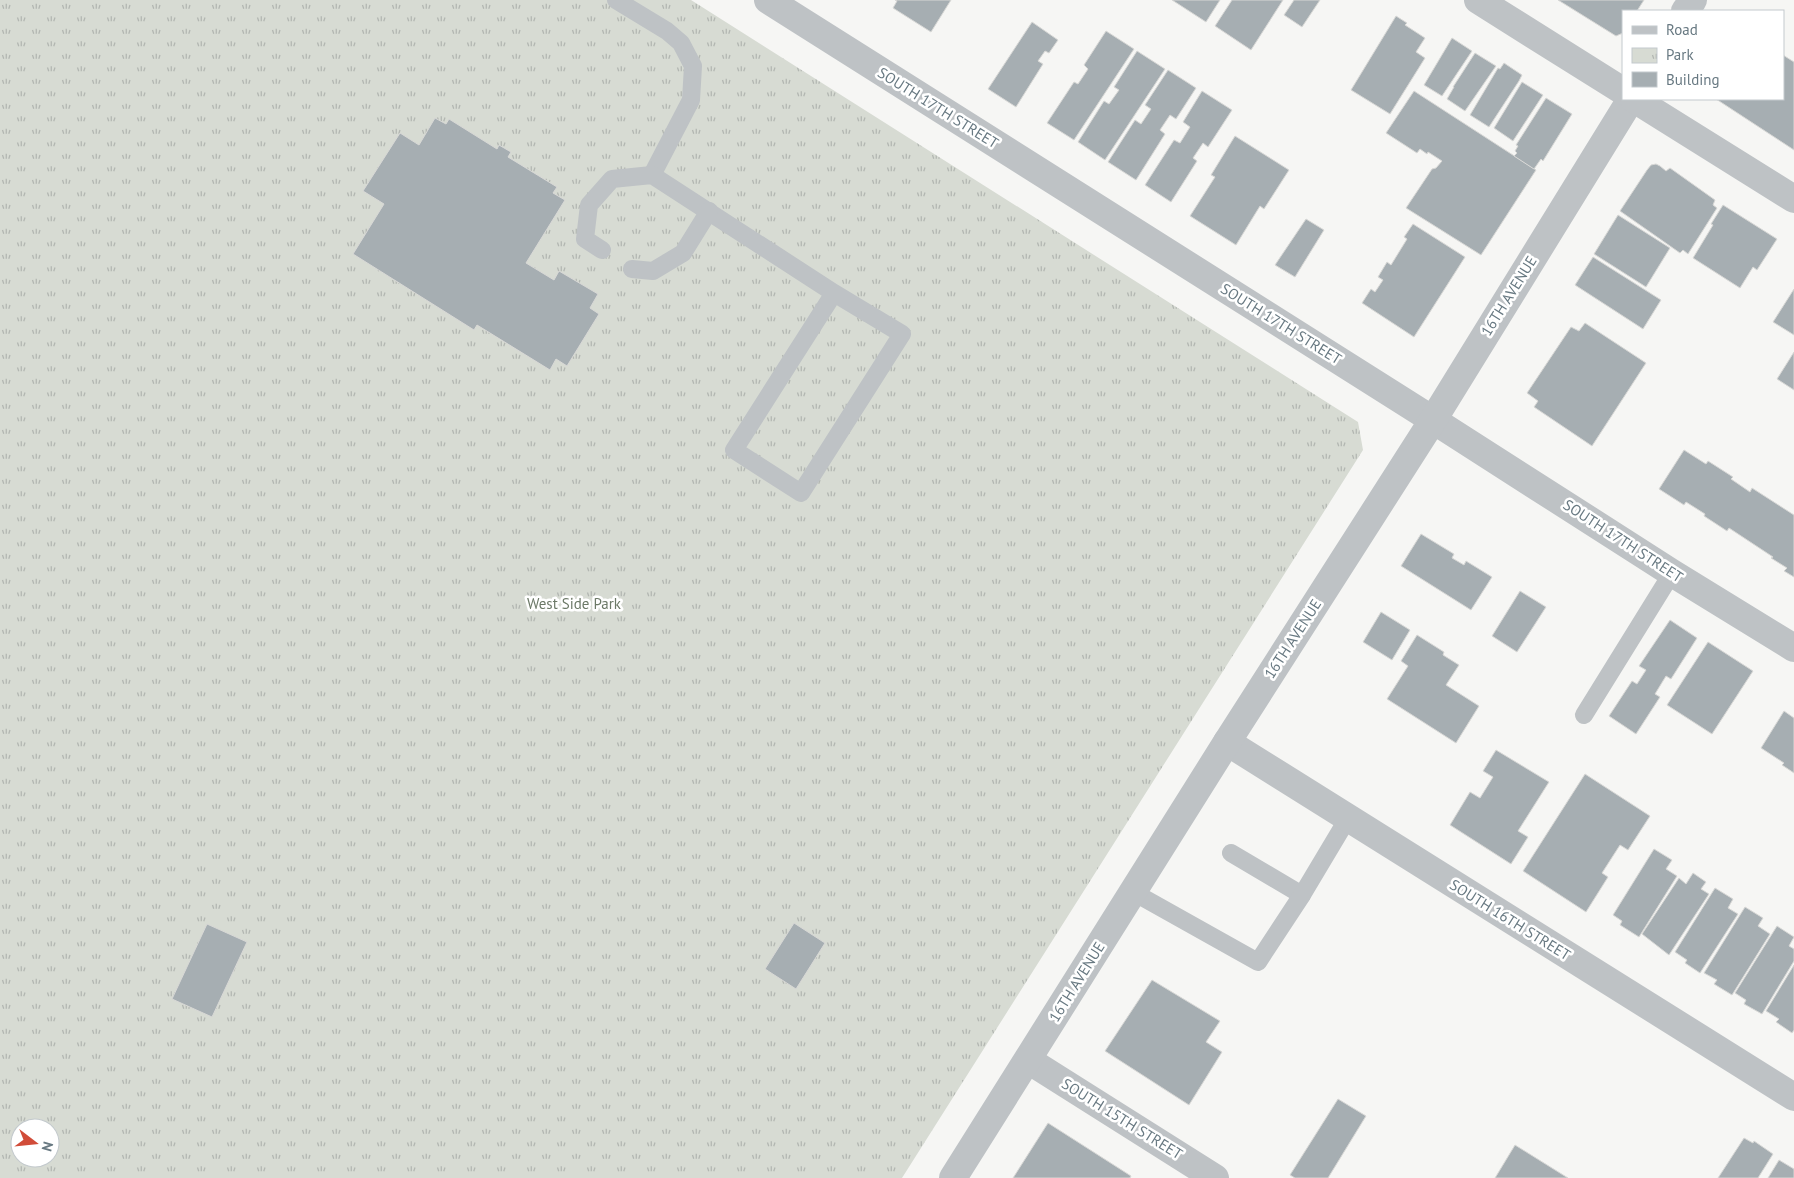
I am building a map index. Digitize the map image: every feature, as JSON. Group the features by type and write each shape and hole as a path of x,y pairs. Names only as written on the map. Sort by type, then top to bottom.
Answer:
{"street":[{"name":"SOUTH 17TH STREET","path":"768,0 1672,573 1794,648"},
{"path":"1478,0 1622,91"},
{"name":"16TH AVENUE","path":"953,1178 1227,742 1433,420 1631,100"},
{"path":"1634,100 1794,199"},
{"name":"SOUTH 16TH STREET","path":"1227,742 1794,1097"},
{"name":"SOUTH 15TH STREET","path":"1028,1060 1215,1178"}],"lane":[{"path":"616,0 667,31 681,43 693,66 691,100 652,175"},
{"path":"602,250 585,239 589,205 612,179 652,175 834,293 902,334 801,493 734,450 834,293"},
{"path":"632,269 653,271 684,253 709,211"},
{"path":"1584,715 1672,573"},
{"path":"1133,892 1258,962 1302,895 1348,818"},
{"path":"1231,853 1302,895"}],"green space":[{"name":"West Side Park","path":"0,0 691,0 1358,422 1363,450 902,1178 0,1178"}],"building":[{"path":"895,0 951,0 931,32 893,8 897,1"},
{"path":"1172,0 1220,0 1206,22"},
{"path":"1232,0 1283,0 1251,50 1215,26"},
{"path":"1294,0 1320,0 1302,27 1284,15"},
{"path":"1558,0 1644,0 1638,10 1622,10 1622,33 1616,36"},
{"path":"1396,16 1407,23 1405,25 1425,38 1416,52 1425,58 1390,114 1351,90"},
{"path":"1032,22 1058,40 1049,53 1045,51 1038,61 1043,64 1016,107 988,89"},
{"path":"1106,31 1134,49 1074,140 1047,123 1074,82 1078,84 1088,69 1084,65"},
{"path":"1452,38 1472,51 1442,96 1424,85"},
{"path":"1137,51 1165,69 1105,160 1078,142 1104,101 1109,104 1119,90 1114,87"},
{"path":"1475,53 1496,66 1465,111 1447,99"},
{"path":"1784,56 1794,62 1794,150 1718,100 1784,100"},
{"path":"1504,63 1522,75 1489,127 1470,115 1498,68 1500,69"},
{"path":"1168,70 1196,88 1176,119 1170,115 1160,130 1165,134 1136,180 1108,162 1135,120 1141,124 1151,109 1145,105"},
{"path":"1522,82 1543,95 1513,141 1494,128"},
{"path":"1202,91 1232,110 1208,147 1203,143 1193,158 1197,161 1171,202 1145,185 1174,140 1180,143 1190,127 1183,122"},
{"path":"1414,91 1536,170 1481,255 1406,208 1432,169 1436,168 1442,161 1420,149 1417,153 1386,133"},
{"path":"1546,98 1572,114 1543,161 1541,159 1534,169 1514,156 1517,153 1515,151 1518,146 1516,145"},
{"path":"435,118 446,124 449,119 497,149 499,145 511,152 508,157 557,187 553,193 565,200 526,263 554,280 559,271 598,294 590,308 599,314 567,366 556,359 550,370 477,325 474,330 353,254 384,204 363,191 400,133 419,145"},
{"path":"1235,136 1289,170 1264,209 1260,206 1236,245 1190,216 1215,177 1211,175"},
{"path":"1656,164 1666,171 1670,168 1715,200 1713,205 1717,208 1688,254 1683,250 1680,253 1620,211 1647,170 1651,165"},
{"path":"1723,205 1777,239 1757,270 1753,267 1740,288 1693,258"},
{"path":"1618,215 1670,248 1646,287 1594,254"},
{"path":"1306,219 1324,230 1295,277 1275,265"},
{"path":"1413,224 1465,257 1414,337 1362,303 1371,289 1375,292 1383,280 1378,277 1387,262 1391,265 1407,239 1404,237"},
{"path":"1593,257 1661,300 1643,329 1575,285"},
{"path":"1794,289 1794,335 1773,322"},
{"path":"1585,323 1646,363 1592,446 1534,407 1538,401 1527,393 1571,327 1579,331"},
{"path":"1794,352 1794,390 1777,379"},
{"path":"1684,450 1706,464 1708,461 1733,477 1731,479 1750,492 1752,488 1794,515 1794,577 1784,571 1787,568 1771,558 1773,557 1729,528 1727,531 1686,502 1684,505 1659,489"},
{"path":"1421,534 1454,554 1452,558 1464,565 1466,561 1492,577 1471,610 1401,566"},
{"path":"1520,591 1546,607 1517,652 1492,636"},
{"path":"1381,612 1410,630 1392,660 1363,642"},
{"path":"1670,620 1697,638 1671,679 1666,676 1655,694 1660,697 1636,734 1609,716 1632,681 1637,684 1646,670 1639,666"},
{"path":"1417,635 1444,652 1443,655 1459,665 1446,685 1479,706 1456,743 1387,699 1408,666 1401,661"},
{"path":"1708,642 1753,671 1712,734 1667,705"},
{"path":"1784,711 1794,718 1794,773 1782,765 1784,763 1761,748"},
{"path":"1496,750 1549,782 1518,831 1528,837 1511,864 1450,825 1470,792 1480,798 1493,777 1483,771"},
{"path":"1585,774 1650,816 1628,850 1620,845 1602,873 1608,877 1586,912 1523,871"},
{"path":"1654,849 1672,860 1666,869 1677,876 1639,937 1620,925 1622,921 1613,915"},
{"path":"1693,873 1706,882 1701,889 1709,894 1669,955 1642,934 1679,878 1686,884"},
{"path":"1715,888 1733,899 1728,908 1738,914 1700,973 1685,963 1687,960 1675,952"},
{"path":"1745,907 1763,918 1758,926 1770,934 1732,995 1714,984 1717,980 1704,973"},
{"path":"794,923 825,943 796,989 765,969"},
{"path":"207,924 247,942 212,1017 172,999"},
{"path":"1777,926 1794,937 1789,946 1794,949 1794,961 1762,1014 1744,1004 1746,1000 1735,993"},
{"path":"1794,965 1794,1030 1792,1033 1776,1022 1779,1019 1766,1011"},
{"path":"1152,980 1220,1021 1206,1042 1222,1052 1189,1105 1105,1051"},
{"path":"1338,1099 1366,1116 1328,1178 1295,1178 1290,1175"},
{"path":"1048,1123 1131,1176 1130,1178 1013,1178"},
{"path":"1744,1138 1753,1143 1754,1141 1773,1154 1758,1178 1718,1178"},
{"path":"1515,1145 1568,1178 1495,1178"},
{"path":"1779,1160 1794,1169 1794,1178 1768,1178"}]}
